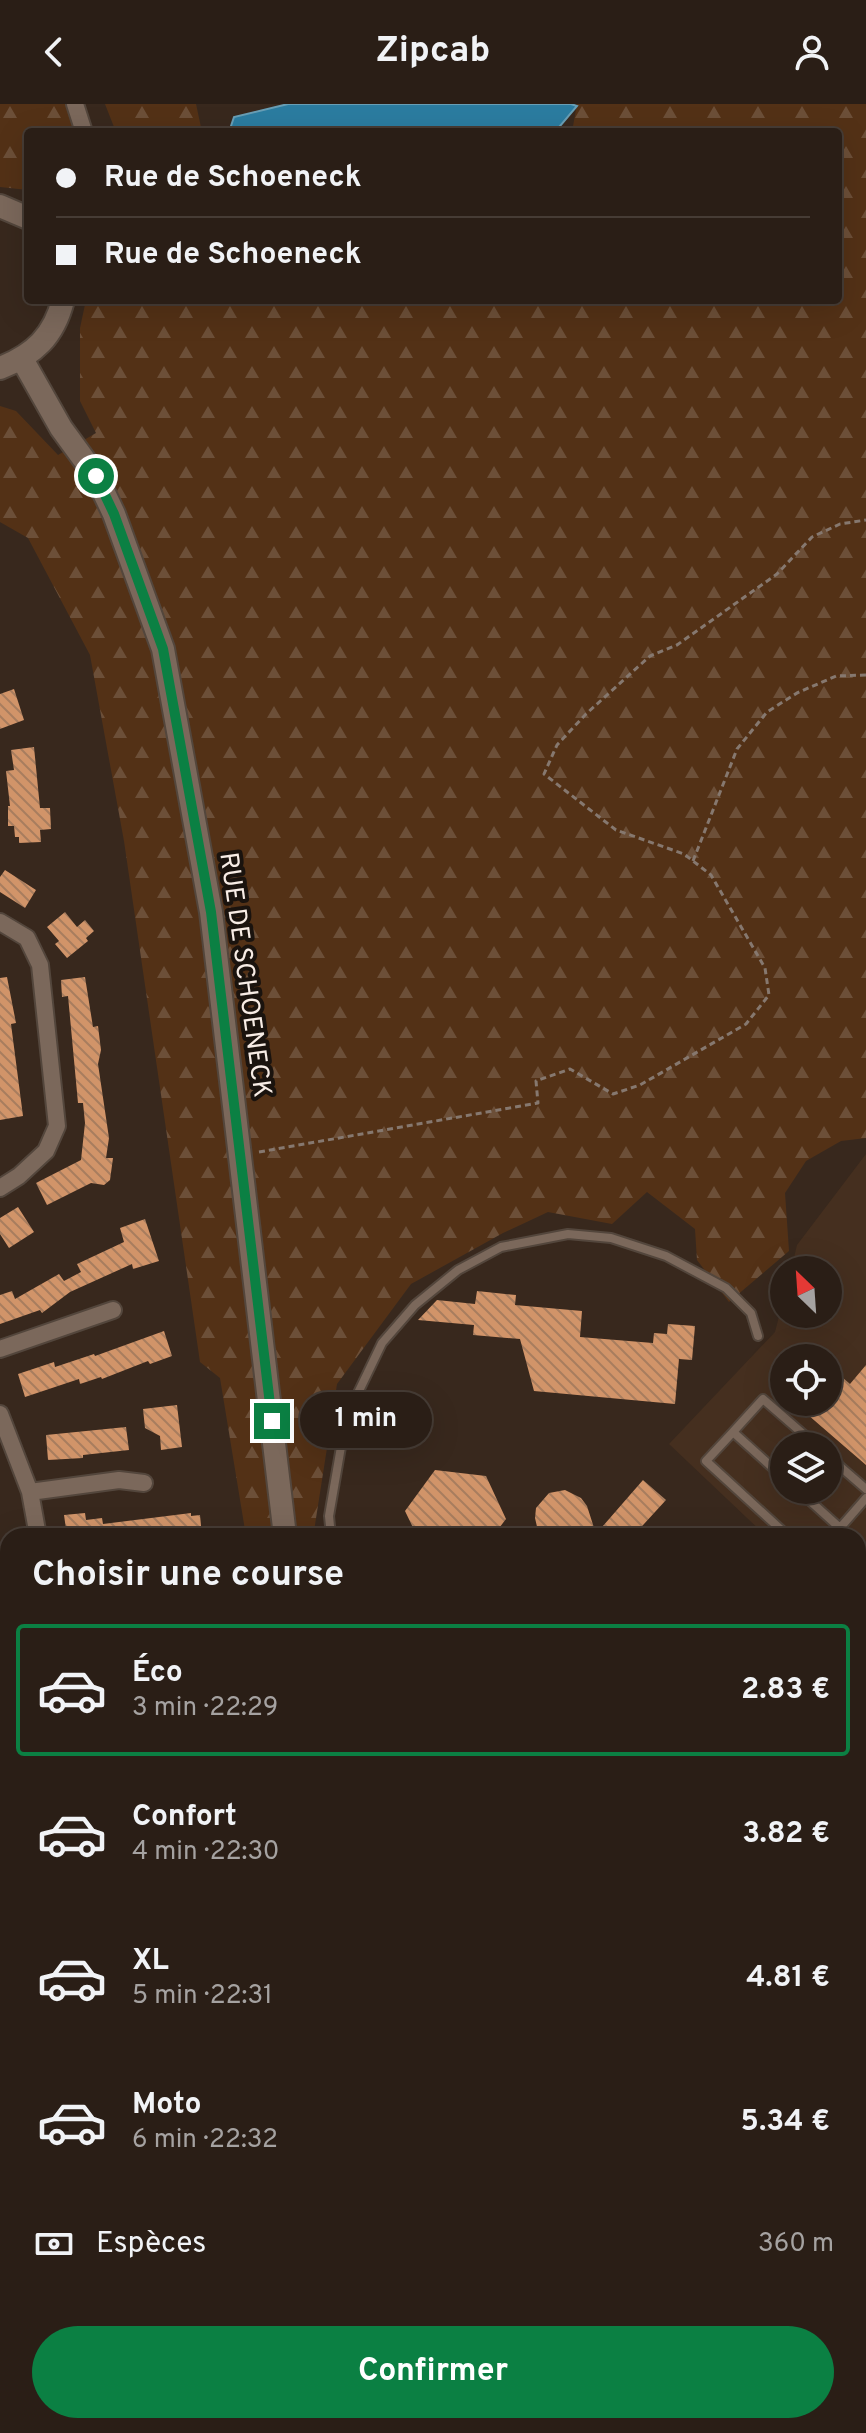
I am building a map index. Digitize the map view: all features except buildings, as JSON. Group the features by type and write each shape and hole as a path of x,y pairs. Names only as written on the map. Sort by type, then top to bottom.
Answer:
{"main road":[{"path":"0,206 24,216"},
{"path":"0,368 22,359 37,348 49,335 62,304"},
{"name":"RUE DE SCHOENECK","path":"22,359 61,428 96,476 114,514 163,649 211,912 284,1528"}],"street":[{"path":"75,104 83,128"},
{"path":"0,922 27,938 40,965 57,1126 46,1151 19,1176 0,1188"},
{"path":"0,1349 113,1310"},
{"path":"0,1414 30,1492 37,1528"},
{"path":"30,1492 119,1480 144,1483"}],"lane":[{"path":"330,1528 329,1516 346,1418 382,1343 415,1305 458,1270 501,1247 568,1234 611,1238 666,1256 726,1288 751,1313 758,1336"},
{"path":"779,1528 706,1461 763,1399 801,1432"},
{"path":"733,1432 770,1465"},
{"path":"842,1468 866,1489"},
{"path":"813,1504 840,1528 866,1498"}],"path":[{"path":"239,1153 272,1151 538,1103 536,1081 570,1069 613,1094 640,1085 746,1024 769,995 765,968 711,875 684,854 616,830 544,774 557,745 650,656 677,645 777,574 812,537 840,524 866,520"},
{"path":"693,861 737,749 767,712 797,693 836,676 866,675"}],"shaded area":[{"path":"866,1154 866,1528 758,1528 669,1444 776,1328 842,1328 842,1256 794,1256 797,1245"}],"green space":[{"path":"0,104 70,104 76,128 24,128 24,190 0,187"},
{"path":"105,104 196,104 201,128 114,128"},
{"path":"577,104 866,104 866,1138 841,1141 806,1161 785,1193 789,1251 783,1256 770,1256 770,1267 729,1302 697,1260 695,1229 647,1192 612,1224 548,1212 411,1284 337,1384 314,1528 245,1528 220,1378 200,1362 124,841 90,655 28,538 0,522 0,406 16,411 58,455 96,433 80,401 80,328 85,304 842,304 842,128 573,128"}],"water":[{"path":"288,104 577,106 558,128 230,128 234,117"}],"route":[{"path":"96,476 114,514 163,649 211,912 272,1421"}]}
